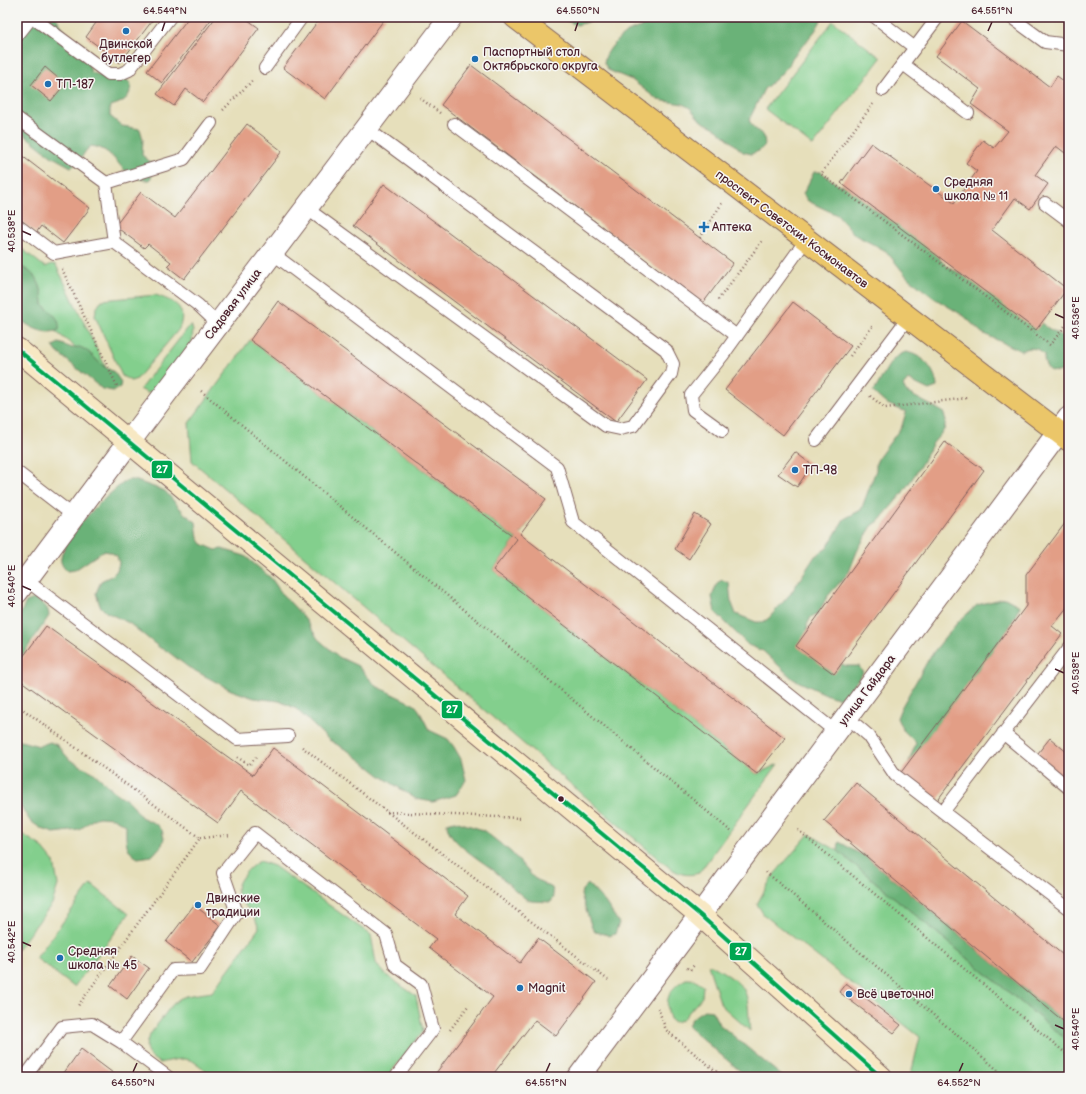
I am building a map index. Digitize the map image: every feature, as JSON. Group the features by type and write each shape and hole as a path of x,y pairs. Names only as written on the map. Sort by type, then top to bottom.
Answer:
{"main road":[{"name":"проспект Советских Космонавтов","path":"514,17 908,318 1066,430"},
{"path":"17,349 700,915 881,1077"}],"street":[{"name":"Садовая улица","path":"21,586 451,17"},
{"name":"улица Гайдара","path":"579,1077 842,724 1066,430"}],"lane":[{"path":"17,36 32,17 109,74 120,74 129,70 170,17"},
{"path":"265,68 302,17"},
{"path":"875,17 915,48"},
{"path":"883,90 938,17"},
{"path":"1011,17 1045,42 1069,45"},
{"path":"903,64 968,113"},
{"path":"17,118 106,184 114,242 198,305 218,324"},
{"path":"106,184 184,159 211,123"},
{"path":"454,124 737,336"},
{"path":"306,208 606,426 620,429 633,426 671,374 673,364 666,350 366,128"},
{"path":"1045,203 1069,221"},
{"path":"17,225 54,253 114,242"},
{"path":"722,431 693,410 691,395 737,336 806,240"},
{"path":"272,253 557,467 573,522 842,724 869,736 895,775 1069,909"},
{"path":"816,440 908,318"},
{"path":"17,472 74,516"},
{"path":"21,586 237,739 288,736"},
{"path":"942,812 1069,648"},
{"path":"1003,733 1069,788"},
{"path":"120,1042 172,970 200,969 237,913 223,873 255,833 386,934 395,965 421,984 433,1029 396,1077"},
{"path":"25,1077 62,1027 92,1024 120,1042 168,1077"}],"path":[{"path":"211,123 265,68"},
{"path":"883,90 821,174 1050,345 1069,321"},
{"path":"420,98 454,124"},
{"path":"700,238 725,199"},
{"path":"708,314 762,241"},
{"path":"54,253 117,386"},
{"path":"850,356 874,324"},
{"path":"856,386 885,408 968,398"},
{"path":"201,391 733,834"},
{"path":"17,705 200,838 255,833"},
{"path":"288,736 608,980"},
{"path":"387,812 520,818"},
{"path":"798,830 1069,1056"},
{"path":"62,1027 200,838"},
{"path":"766,872 1006,1077"},
{"path":"666,1030 723,1077"}],"green space":[{"path":"17,17 56,17 64,31 71,39 84,48 91,72 99,75 124,77 131,84 130,93 128,96 119,103 110,106 110,116 122,126 140,129 143,139 142,155 153,164 150,180 139,179 131,176 108,153 101,148 91,146 78,163 71,167 51,156 17,129"},
{"path":"558,17 606,17 577,25"},
{"path":"679,17 823,17 815,31 792,58 789,65 764,89 749,120 753,127 764,136 765,145 759,151 751,154 743,152 717,129 701,121 690,108 683,104 658,100 632,80 608,70 604,63 606,55 618,39 627,32 650,25 668,23"},
{"path":"833,21 881,58 813,146 765,109"},
{"path":"814,172 821,172 838,185 853,188 877,211 934,247 941,261 947,266 1038,319 1042,324 1061,335 1068,344 1069,350 1068,361 1063,371 1051,371 1045,363 1044,355 1038,349 1029,348 1021,351 982,333 964,316 934,298 908,278 886,251 855,235 837,215 808,201 803,194"},
{"path":"17,245 45,267 52,264 56,265 106,368 84,349 75,347 55,331 59,330 57,322 43,305 40,285 34,276 24,268 17,265"},
{"path":"17,265 24,268 37,280 40,285 43,305 57,319 59,330 48,332 37,330 17,317"},
{"path":"156,295 178,306 182,315 179,329 137,379 131,381 122,376 95,316 96,309 102,300"},
{"path":"191,324 193,331 192,342 154,392 147,393 140,389"},
{"path":"250,340 516,539 528,523 493,570 757,774 778,764 699,873 688,875 678,873 661,861 192,461 189,423"},
{"path":"59,343 72,348 80,347 86,350 103,366 114,372 121,382 120,387 113,391 102,389 57,352 53,346"},
{"path":"906,352 918,356 928,364 934,375 937,387 929,390 908,380 903,386 906,392 943,412 946,420 944,430 933,443 916,473 901,495 879,521 872,526 858,549 849,572 827,597 818,613 811,617 807,625 808,635 833,660 846,666 859,666 863,673 847,693 839,698 830,696 793,679 763,651 748,645 715,612 712,597 717,583 722,580 729,583 731,601 736,614 756,622 763,622 769,618 791,593 815,556 827,548 844,519 861,510 876,470 876,463 902,426 906,412 885,403 873,392 886,369 894,359"},
{"path":"128,480 134,480 165,491 185,514 196,522 198,538 202,544 216,550 222,549 245,556 271,578 283,595 303,616 318,639 339,657 358,666 376,686 415,705 429,730 448,739 461,759 466,780 456,795 433,802 416,799 381,776 350,752 329,740 295,708 279,701 254,698 231,690 188,667 167,651 160,648 129,623 106,612 100,606 96,593 101,581 113,575 117,570 119,563 117,556 110,552 103,551 75,570 67,571 62,565 61,558 70,538 88,515 110,494"},
{"path":"1005,598 1020,606 1008,630 908,764 916,743 902,729 897,718 901,708 931,655 957,623 977,605"},
{"path":"34,599 44,605 48,610 49,616 24,653 17,660 17,621 26,602"},
{"path":"17,740 39,746 50,742 57,745 70,760 93,772 114,791 131,803 141,817 156,824 162,830 164,839 162,845 152,856 138,858 130,852 128,848 126,839 126,825 113,818 95,818 79,830 54,833 42,829 30,821 17,800"},
{"path":"455,821 483,830 511,852 534,878 552,888 554,897 551,902 531,901 526,899 492,869 467,851 453,838 449,830 447,823"},
{"path":"17,831 41,846 54,862 58,885 52,904 17,950"},
{"path":"809,834 838,851 1069,1042 1069,1077 914,1077 911,1074 920,1037 764,915 757,904 772,877"},
{"path":"839,842 864,855 1069,1026 1069,1042 838,851"},
{"path":"260,861 274,866 371,935 376,963 386,975 416,996 423,1031 387,1077 213,1077 199,1065 189,1060 178,1059 160,1063 148,1054 146,1044 148,1038 172,1005 181,998 212,992 259,928 254,917 238,896 237,887 247,871"},
{"path":"91,884 129,914 74,987 36,958"},
{"path":"588,884 605,902 619,923 615,934 609,936 595,932 592,928 581,895 582,890"},
{"path":"708,965 719,969 738,983 744,990 748,1005 750,1031 721,1005"},
{"path":"686,979 696,980 703,986 702,997 682,1020 674,1022 670,1019 668,1012 667,1006 669,996 675,987"},
{"path":"704,1010 712,1011 719,1024 783,1077 747,1077 688,1027 692,1019"}],"building":[{"path":"94,17 155,17 120,63 86,37 98,20"},
{"path":"189,17 213,17 162,83 147,71"},
{"path":"216,17 244,17 259,28 203,102 186,89 174,106 157,94"},
{"path":"321,17 386,17 325,99 283,68"},
{"path":"962,21 1050,87 1057,76 1069,85 1069,156 1056,146 1035,175 1048,184 1030,209 1015,198 992,230 1067,289 1036,330 841,183 871,143 954,203 977,171 966,163 983,140 994,148 1008,131 971,104 980,89 936,56"},
{"path":"471,65 733,263 703,303 441,105"},
{"name":"ТП-187","path":"45,67 65,84 51,101 31,85"},
{"path":"247,124 282,151 184,279 167,266 171,262 148,244 144,248 115,226 141,192 175,218"},
{"path":"17,152 90,208 63,243 41,226 36,233 17,218"},
{"path":"384,184 647,380 616,422 353,226"},
{"path":"278,301 546,499 520,534 785,738 757,774 493,570 517,539 250,340"},
{"path":"793,302 851,346 783,435 725,390"},
{"path":"945,442 984,470 834,674 796,646"},
{"name":"ТП-98","path":"795,452 812,465 797,487 778,474"},
{"path":"695,514 711,524 689,559 675,549"},
{"path":"1066,522 1069,525 1069,605 1052,626 1062,634 936,802 899,775 1026,606 1026,575"},
{"path":"46,626 253,775 273,748 468,896 455,914 520,963 538,938 596,982 556,1036 535,1020 491,1077 433,1077 493,997 429,948 436,939 241,791 218,823 17,678 17,665"},
{"path":"1050,738 1069,754 1069,786 1034,758"},
{"path":"856,783 1069,960 1069,1026 824,821"},
{"path":"194,905 221,926 192,962 166,942"},
{"path":"132,956 149,968 127,999 110,986"},
{"path":"846,983 901,1025 894,1033 839,992"},
{"path":"81,1049 113,1073 118,1077 61,1077"}],"transit line":[{"name":"27","path":"17,349 700,915 881,1077"}],"place":[{"name":"Двинской бутлегер","path":"126,31"},
{"name":"Паспортный стол Октябрьского округа","path":"475,59"},
{"name":"ТП-187","path":"48,84"},
{"name":"Средняя школа № 11","path":"936,189"},
{"name":"Аптека","path":"704,227"},
{"name":"ТП-98","path":"795,470"},
{"name":"Двинские традиции","path":"198,905"},
{"name":"Средняя школа № 45","path":"60,958"},
{"name":"Magnit","path":"520,988"},
{"name":"Всё цветочно!","path":"849,994"}]}
